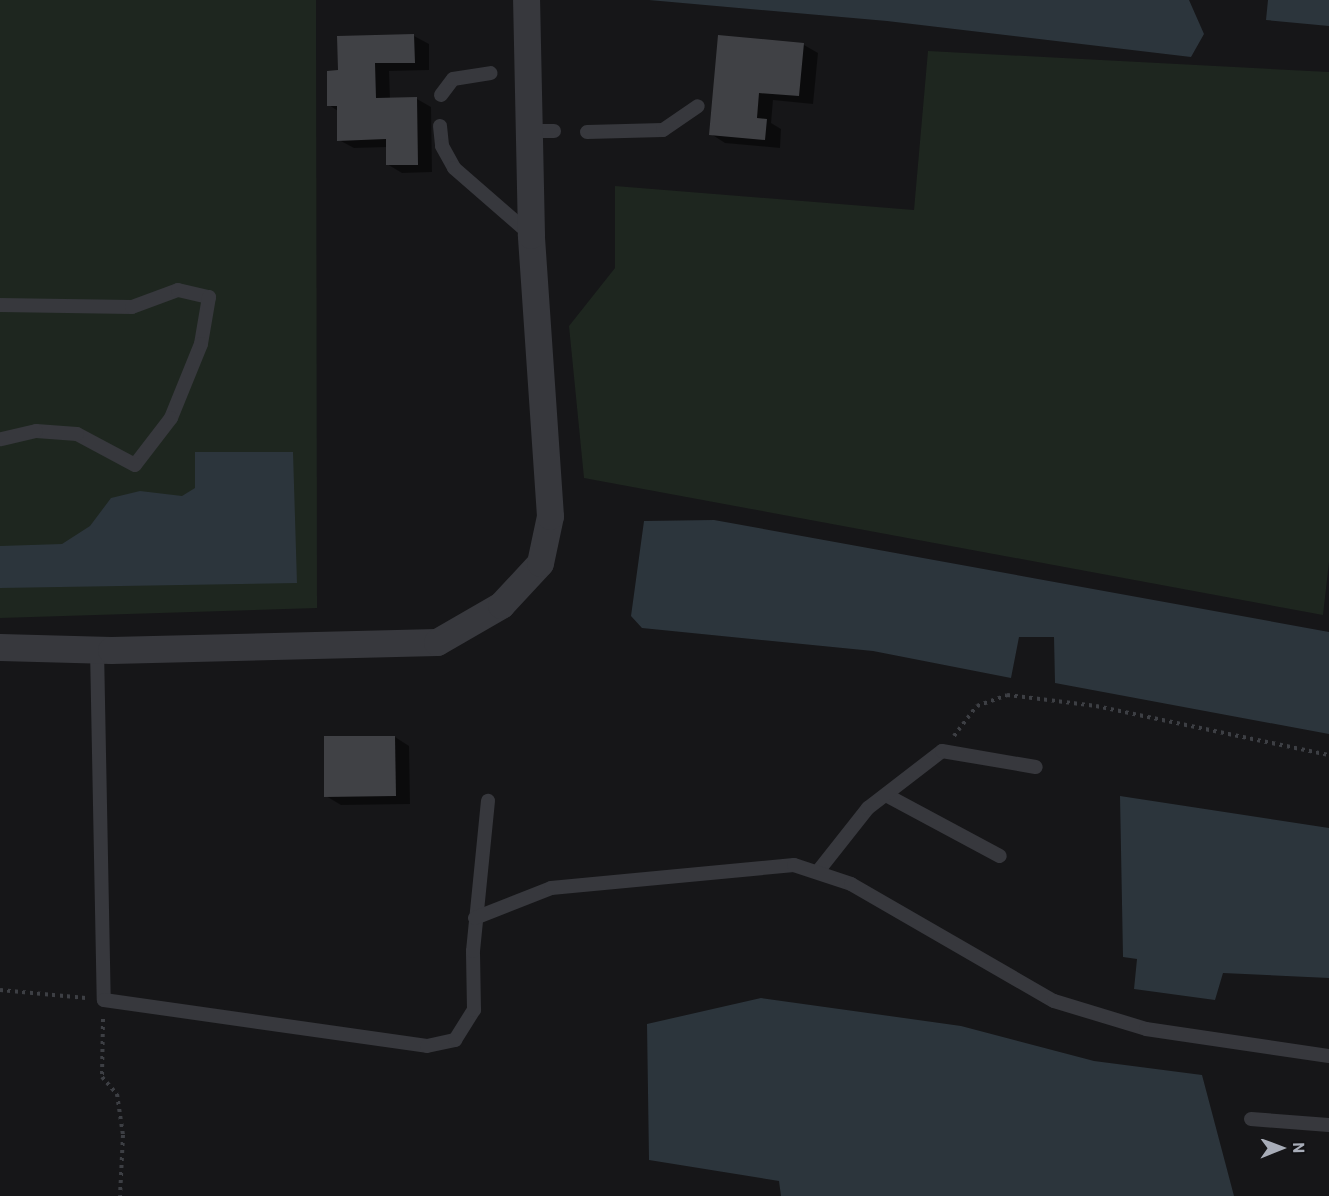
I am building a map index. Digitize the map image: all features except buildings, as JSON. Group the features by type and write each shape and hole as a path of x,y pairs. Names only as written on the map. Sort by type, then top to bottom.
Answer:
{"street":[{"path":"0,647 97,649 437,642 501,604 540,563 550,516 531,235 542,131 526,0"}],"lane":[{"path":"441,94 453,79 491,73"},
{"path":"587,132 663,130 698,106"},
{"path":"440,126 442,146 454,168 531,235"},
{"path":"0,305 132,307 178,290 209,297 201,344 171,418 135,465 77,434 36,431 0,439"},
{"path":"97,649 104,1000 427,1046 455,1040 474,1011 475,918 488,801"},
{"path":"819,870 849,829 886,795 942,751 1036,767"},
{"path":"886,795 1000,856"},
{"path":"475,918 551,888 590,882 794,866 819,870 1054,1001 1146,1029 1329,1056"},
{"path":"1251,1119 1329,1125"}],"path":[{"path":"942,751 977,706 1007,695 1096,706 1329,755"},
{"path":"0,990 104,1000 102,1077 117,1094 123,1134 120,1196"}],"shaded area":[{"path":"0,0 316,0 317,608 0,618"},
{"path":"649,0 1189,0 1204,34 1191,57 887,21"},
{"path":"1268,0 1329,0 1329,26 1266,20"},
{"path":"928,51 1329,72 1329,562 1323,615 584,478 569,326 615,268 615,186 914,210"},
{"path":"195,452 293,452 297,583 0,588 0,546 62,544 90,526 111,498 140,491 182,496 195,488"},
{"path":"714,520 1329,632 1329,734 1055,683 1054,637 1019,637 1011,678 873,651 642,628 631,616 644,521"},
{"path":"1120,796 1329,828 1329,978 1223,973 1215,1000 1134,989 1137,959 1123,957"},
{"path":"761,998 961,1026 1094,1061 1202,1075 1234,1196 781,1196 779,1181 649,1160 647,1024"}]}
